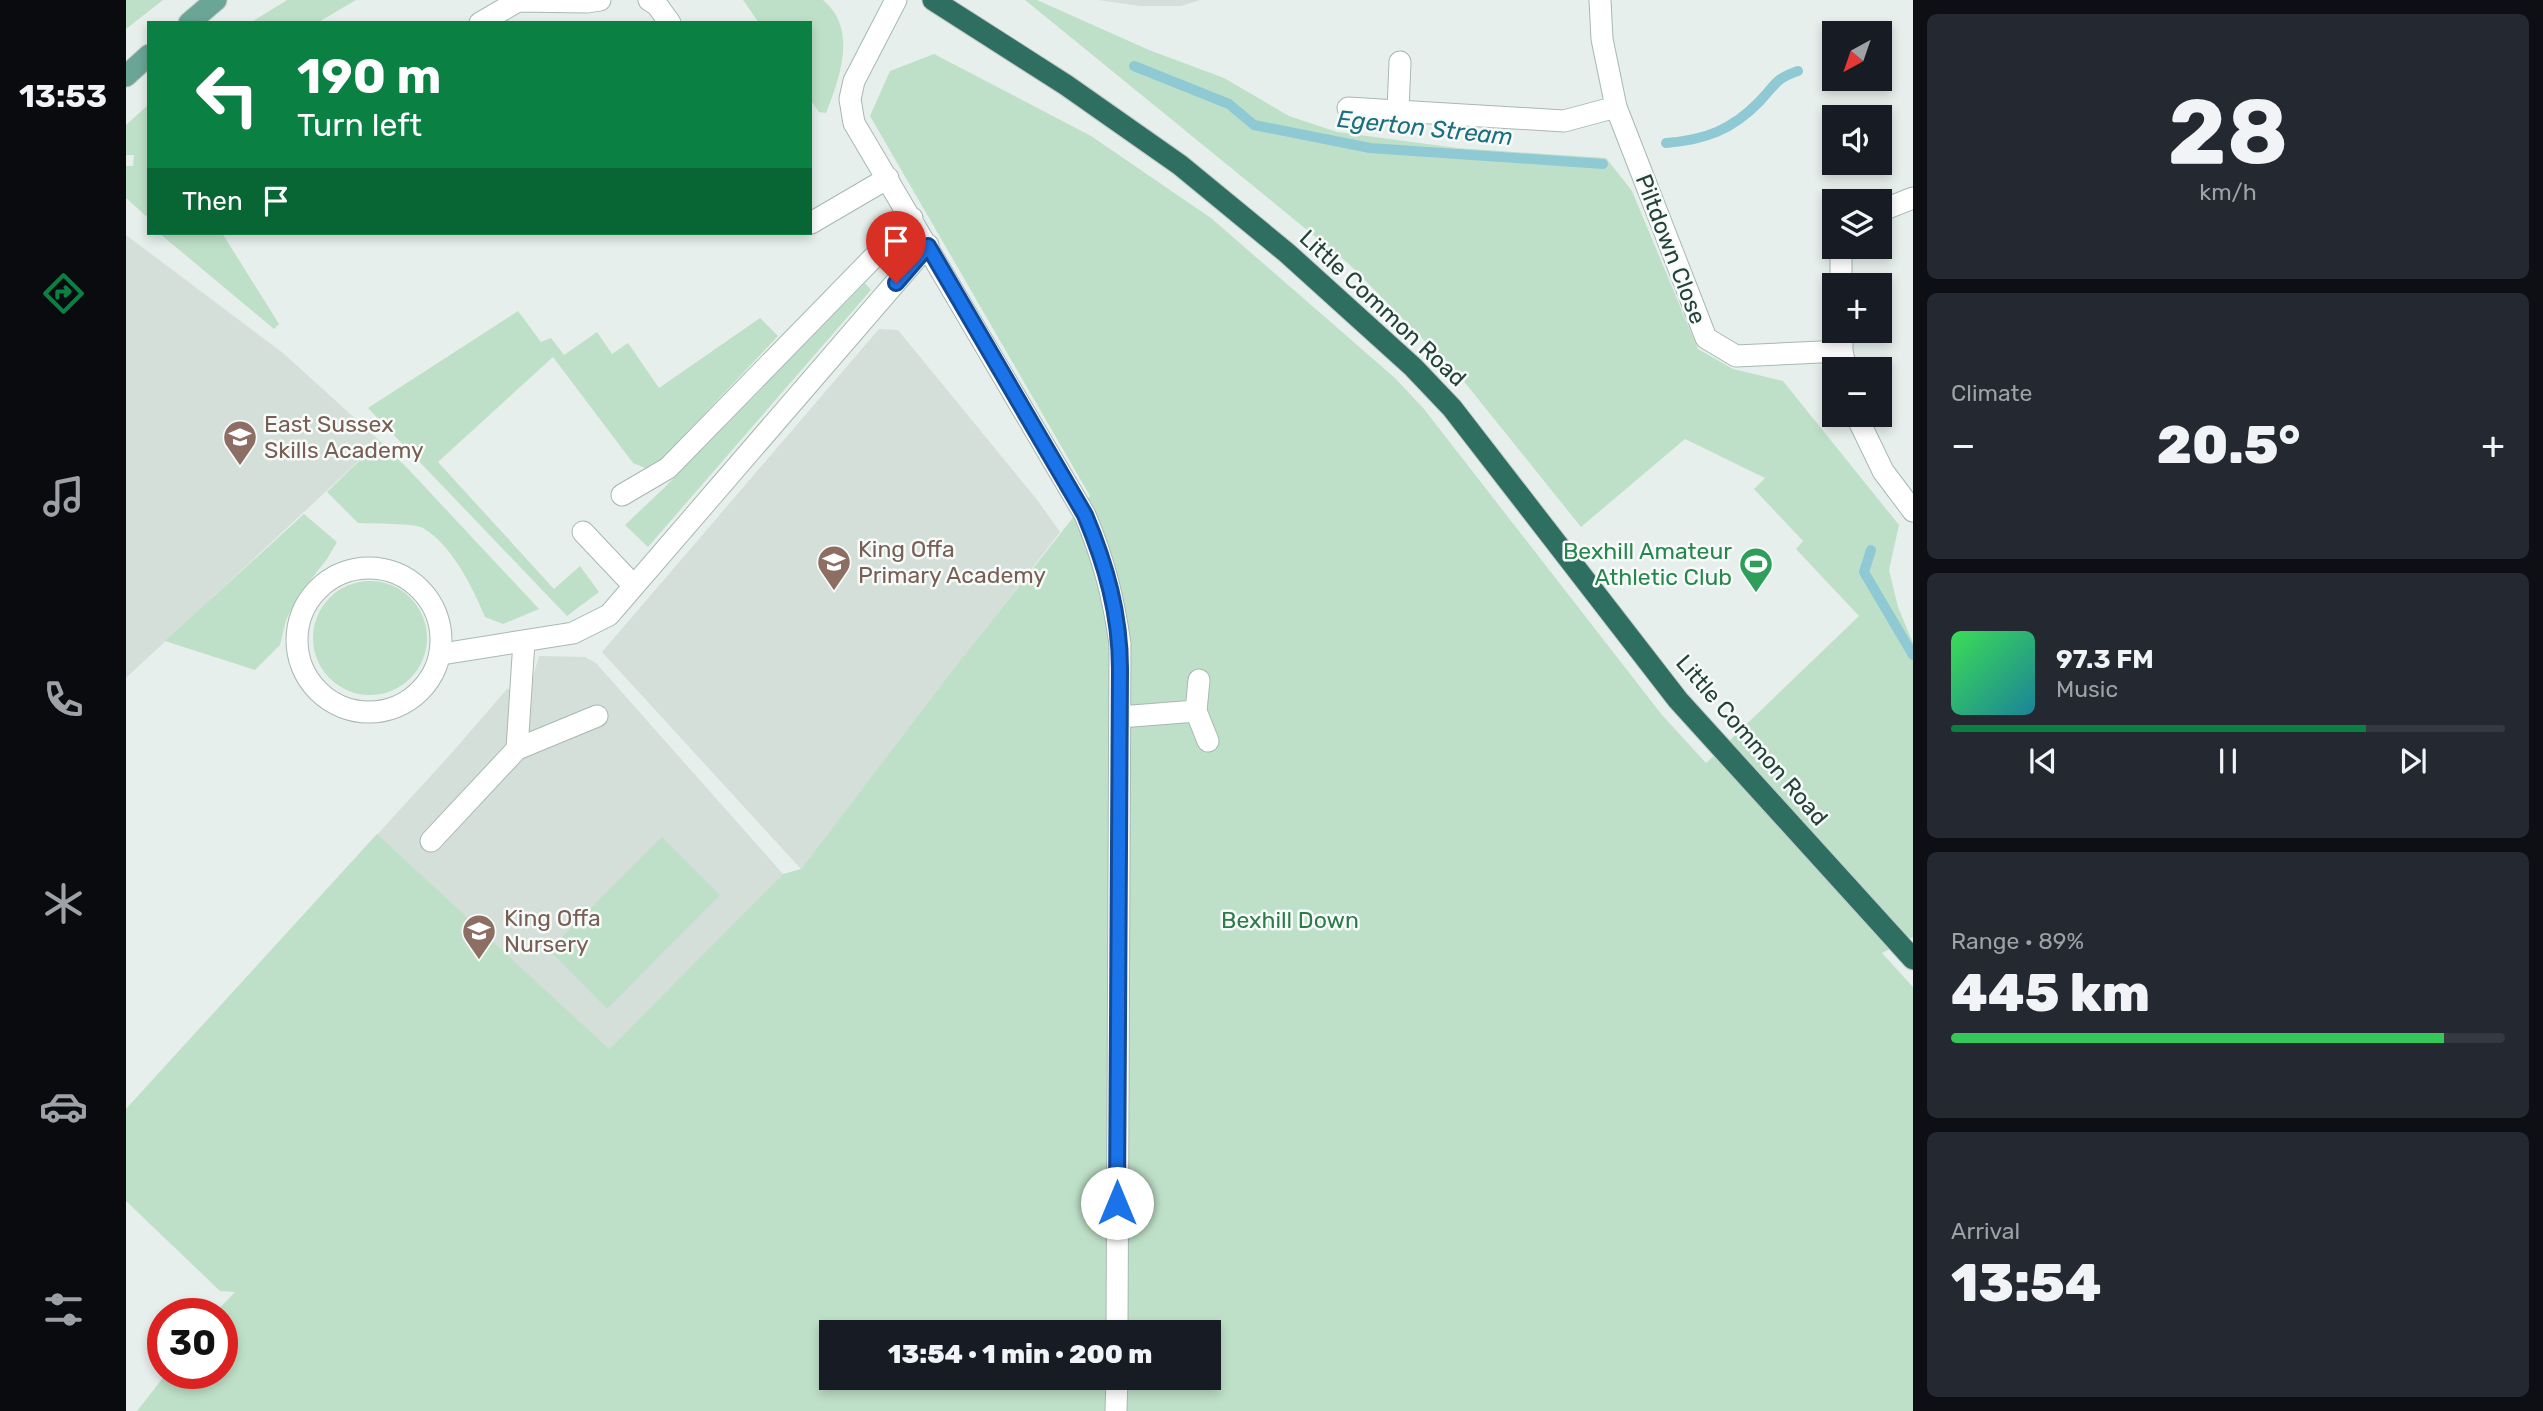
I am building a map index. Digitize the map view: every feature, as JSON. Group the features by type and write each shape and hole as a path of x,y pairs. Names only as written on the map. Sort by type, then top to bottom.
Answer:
{"highway":[{"name":"Little Common Road","path":"933,0 1066,85 1180,165 1287,253 1413,367 1452,408 1678,700 1913,959"}],"main road":[{"path":"192,21 218,2"},
{"path":"126,76 147,57"}],"street":[{"path":"483,21 518,1 600,0"},
{"path":"649,0 657,5 669,21"},
{"path":"896,0 854,81 850,99 855,123 1085,515 1114,596 1120,644 1117,1320"},
{"name":"Piltdown Close","path":"1600,0 1602,39 1616,107 1706,338 1736,356 1844,350"},
{"path":"1398,110 1400,62"},
{"path":"1348,108 1564,121 1616,107"},
{"path":"812,222 888,178"},
{"path":"1892,206 1913,198"},
{"path":"622,495 668,468 912,218"},
{"path":"442,654 573,633 609,615 928,246"},
{"path":"1862,427 1883,471 1913,511"},
{"path":"583,532 634,586"},
{"path":"361,568 384,569 405,578 423,592 435,611 441,634 442,654 430,680 413,698 391,710 365,713 353,711 340,708 319,694 304,674 296,650 297,625 305,603 320,586 339,574 361,568"},
{"path":"517,749 524,641"},
{"path":"1199,680 1195,711 1208,741"},
{"path":"1120,718 1195,711"},
{"path":"431,841 517,749 597,716"},
{"path":"1116,1390 1116,1411"}],"shaded area":[{"path":"1098,0 1200,0 1181,6 1140,6"},
{"name":"East Sussex Skills Academy","path":"126,235 283,353 380,441 126,678"},
{"name":"King Offa Primary Academy","path":"879,329 898,330 1038,501 1060,532 801,869 602,652"},
{"name":"King Offa Nursery","path":"539,656 585,657 596,663 783,874 609,1049 126,1109 507,689 528,694"}],"green space":[{"path":"126,0 163,0 126,29"},
{"path":"287,0 356,0 320,21 253,21"},
{"path":"743,0 823,0 834,12 843,39 843,54 826,113 819,112 812,102 812,21 758,21"},
{"name":"Bexhill Down","path":"1025,0 1037,0 1149,50 1224,78 1289,116 1337,132 1457,148 1606,158 1632,191 1698,349 1733,369 1783,381 1899,525 1889,570 1898,607 1913,643 1913,937 1882,953 1913,987 1913,1411 137,1411 154,1389 238,1389 238,1298 229,1298 235,1292 220,1291 126,1201 126,1109 377,834 609,1049 783,874 801,869 1090,496 870,116 890,71 934,54 1091,136 1211,218 1395,378 1424,409 1662,715 1706,763 1859,616 1796,549 1803,541 1754,489 1765,478 1685,439 1581,527 1462,379 1349,264"},
{"path":"147,106 146,216 126,198 126,166 133,166 134,155 126,155 126,125"},
{"path":"161,235 223,235 279,324 274,329"},
{"path":"865,283 871,290 648,547 625,525"},
{"path":"518,311 541,342 551,338 564,355 597,332 612,354 628,343 659,388 760,318 778,336 662,459 648,469 633,463 553,357 438,462 554,589 580,566 599,592 567,616 368,408"},
{"path":"380,441 539,609 503,624 485,617 452,556 423,528 402,524 358,523 327,492"},
{"path":"304,514 337,542 298,596 286,620 280,645 255,670 165,641"},
{"path":"370,581 392,586 410,598 422,616 427,638 422,660 410,678 392,690 370,695 348,690 330,678 318,660 313,638 318,616 330,598 348,586"},
{"path":"662,837 720,895 607,1009 549,950"}],"waterway":[{"name":"Egerton Stream","path":"1134,66 1229,104 1254,125 1370,148 1603,164"},
{"name":"Egerton Stream","path":"1666,143 1717,132 1750,111 1780,79 1798,71"},
{"path":"1871,550 1864,572 1913,655"}],"place":[{"name":"East Sussex Skills Academy","path":"240,467"},
{"name":"King Offa Primary Academy","path":"834,592"},
{"name":"Bexhill Amateur Athletic Club","path":"1756,594"},
{"name":"King Offa Nursery","path":"479,961"}],"route":[{"path":"896,283 928,246 1085,515 1114,596 1120,644 1117,1203"}]}
